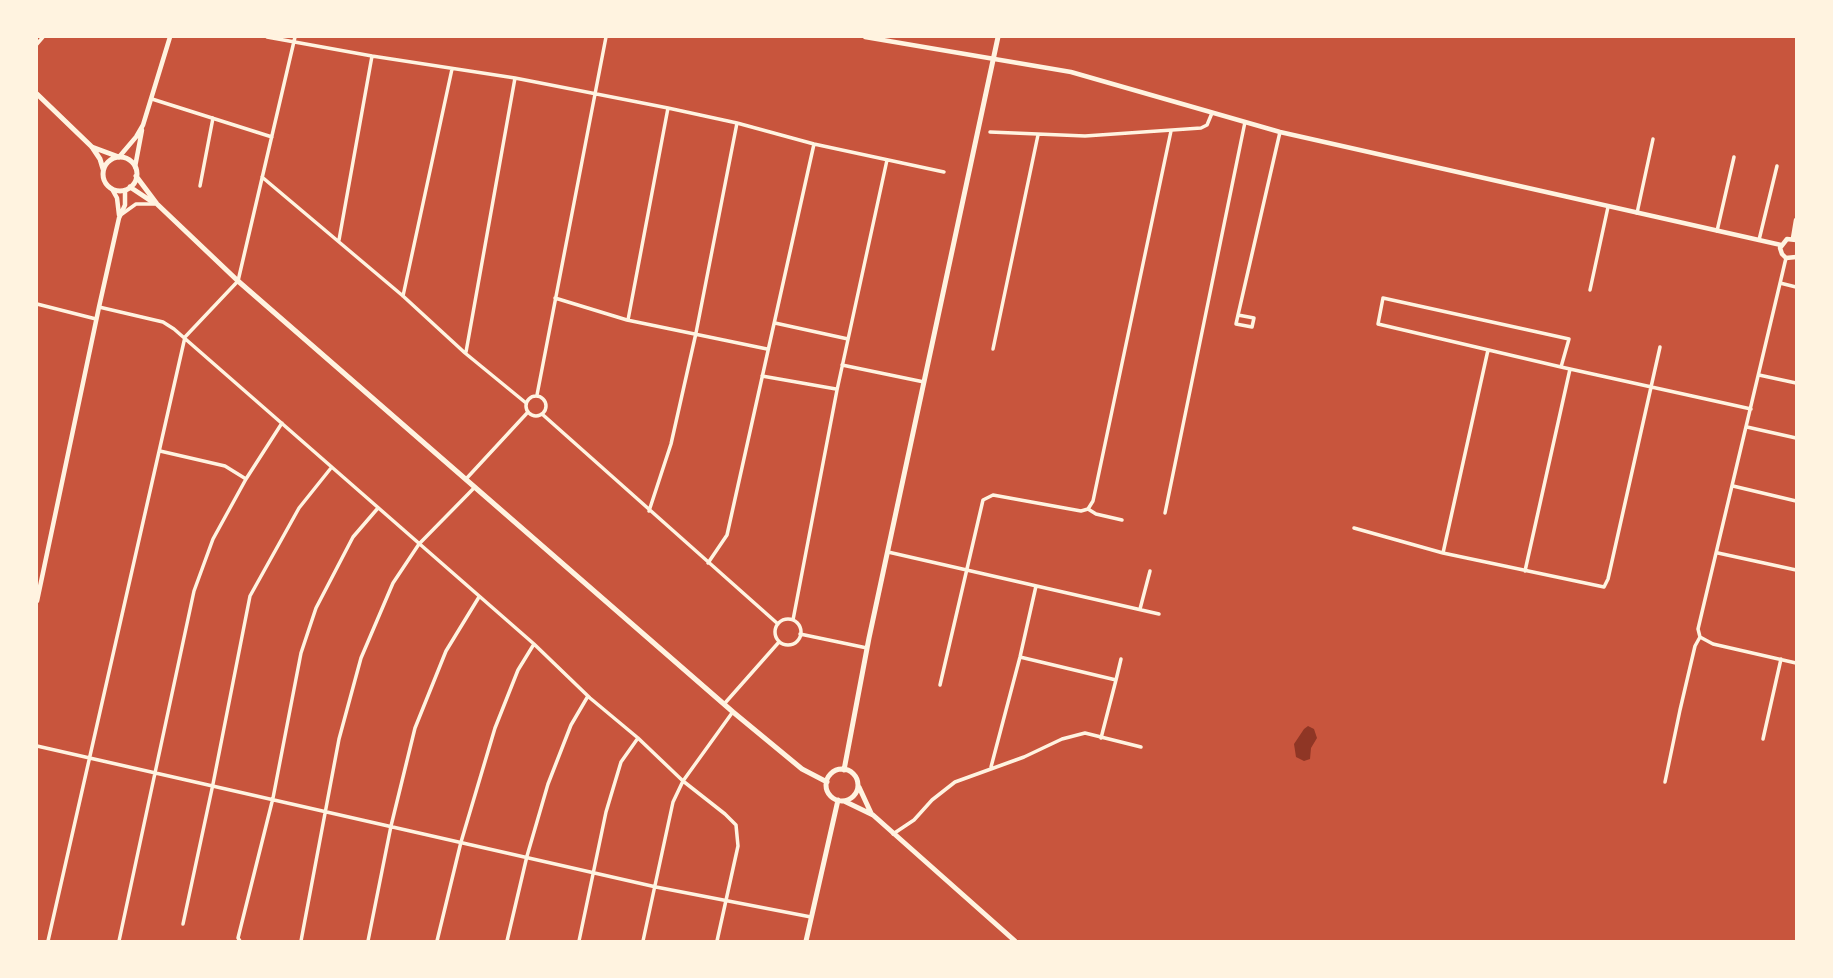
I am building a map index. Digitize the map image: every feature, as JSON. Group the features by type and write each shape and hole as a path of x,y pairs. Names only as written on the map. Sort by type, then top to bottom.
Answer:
{"main road":[{"path":"844,770 867,649 998,37"},
{"path":"37,94 92,147 103,165 105,182 112,189 128,189 157,204"},
{"path":"92,147 129,160 135,167 136,176 157,204 238,281 733,712 802,769 827,782"},
{"path":"103,172 108,162 119,158"},
{"path":"128,189 136,176"},
{"path":"873,816 852,773 835,771 827,782 828,791 841,801 873,816 1015,941"},
{"path":"806,941 841,801 855,794 858,785"}],"street":[{"path":"37,44 43,37"},
{"path":"119,158 142,125 170,37"},
{"path":"267,37 294,40 372,57 515,78 668,108 944,172"},
{"path":"537,395 606,37"},
{"path":"865,37 1072,72 1280,132 1781,245"},
{"path":"48,941 185,337 238,281 294,40"},
{"path":"339,242 372,57"},
{"path":"403,296 453,68"},
{"path":"465,353 515,78"},
{"path":"152,99 272,137"},
{"path":"627,320 668,108"},
{"path":"990,132 1085,136 1171,131 1204,127 1212,113"},
{"path":"200,186 214,118"},
{"path":"1165,513 1245,122"},
{"path":"649,511 671,444 696,333 737,123"},
{"path":"135,167 142,125"},
{"path":"940,685 983,500 993,495 1084,511 1094,501 1171,131"},
{"path":"1238,315 1254,318 1252,327 1236,324 1238,315 1280,132"},
{"path":"993,349 1039,134"},
{"path":"1637,213 1653,139"},
{"path":"708,563 727,535 814,144"},
{"path":"1717,231 1734,157"},
{"path":"793,620 842,365 887,159"},
{"path":"1759,240 1777,166"},
{"path":"262,177 526,403 528,412"},
{"path":"112,189 117,198 119,218"},
{"path":"37,601 96,319 128,189"},
{"path":"119,218 136,204 157,204"},
{"path":"1590,290 1608,206"},
{"path":"1787,258 1781,251 1781,245 1787,239 1794,239 1796,220"},
{"path":"1787,258 1796,257"},
{"path":"1665,782 1695,646 1700,637 1698,629 1787,258"},
{"path":"1780,284 1796,288"},
{"path":"555,298 627,320 768,349"},
{"path":"1561,368 1569,339 1382,298 1378,324 1561,368 1751,410"},
{"path":"37,304 96,319"},
{"path":"99,307 163,321 185,337 534,644 683,781 736,825 738,846 717,941"},
{"path":"775,323 848,339"},
{"path":"1354,528 1443,552 1604,587 1660,347"},
{"path":"1443,552 1488,350"},
{"path":"842,365 924,382"},
{"path":"1525,571 1570,369"},
{"path":"1759,375 1796,383"},
{"path":"762,376 837,390"},
{"path":"526,403 530,397 537,395"},
{"path":"528,412 536,416 542,414 546,408 545,401 537,395"},
{"path":"466,479 528,412"},
{"path":"542,414 778,624"},
{"path":"119,941 194,591 213,539 246,479 282,423"},
{"path":"1747,427 1796,438"},
{"path":"160,451 225,466 246,479"},
{"path":"183,924 250,596 299,508 331,468"},
{"path":"300,941 339,739 361,658 393,583 419,544 475,486"},
{"path":"1733,486 1796,500"},
{"path":"239,940 273,798 302,653 316,608 353,537 378,508"},
{"path":"1088,509 1096,514 1122,520"},
{"path":"888,552 1159,614"},
{"path":"1718,552 1796,570"},
{"path":"1140,609 1150,571"},
{"path":"991,768 1036,586"},
{"path":"368,941 391,826 415,728 446,651 479,597"},
{"path":"793,620 799,626 797,641 790,645 779,642 775,631 778,624 793,620"},
{"path":"800,634 867,649"},
{"path":"1700,637 1713,644 1796,663"},
{"path":"724,704 779,642"},
{"path":"437,941 461,842 495,728 518,670 534,644"},
{"path":"1020,657 1116,680"},
{"path":"1101,738 1121,659"},
{"path":"1763,739 1781,659"},
{"path":"506,941 527,856 559,752 588,696"},
{"path":"643,941 673,802 683,781 733,712"},
{"path":"893,834 914,820 932,800 955,782 1024,757 1062,739 1085,733 1141,747"},
{"path":"579,941 606,812 621,762 638,738"},
{"path":"37,746 656,887 811,918"}],"shaded area":[{"path":"1308,726 1314,729 1317,738 1311,748 1310,759 1304,761 1296,757 1294,744"}]}
